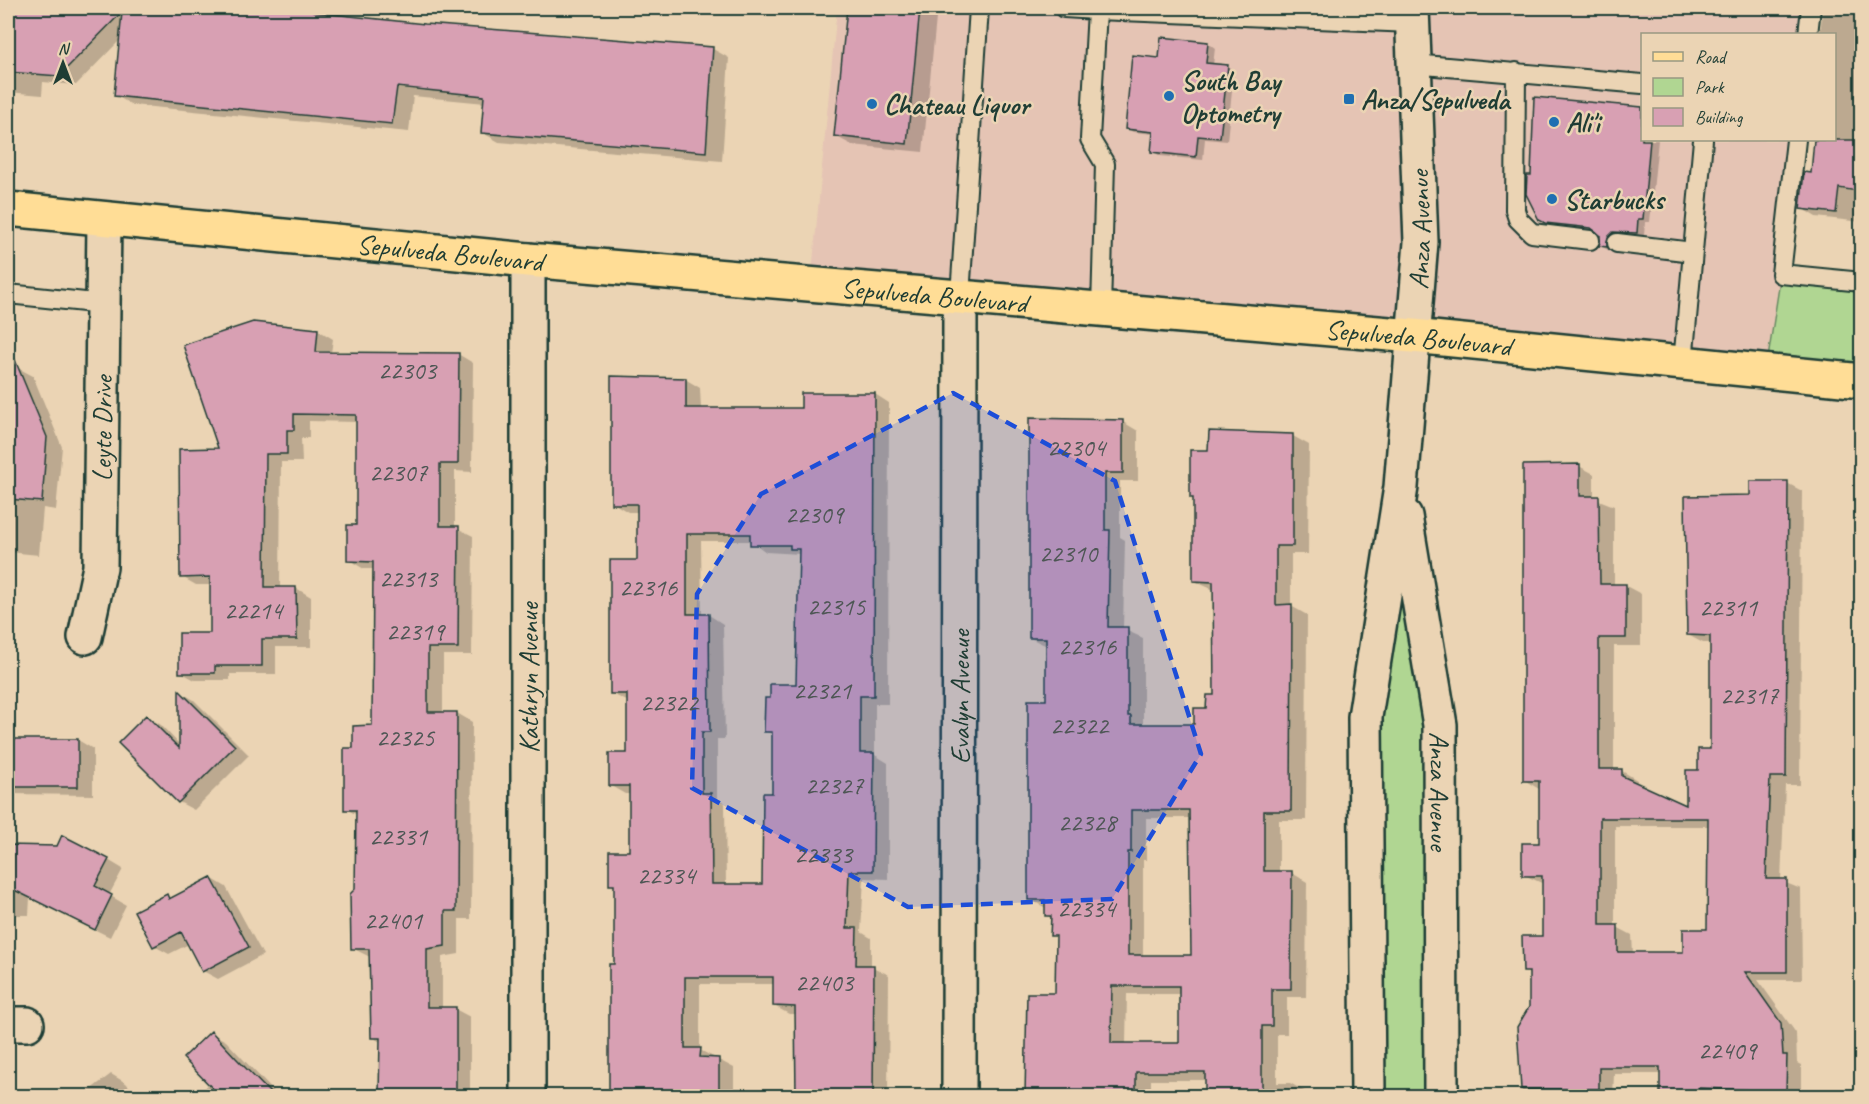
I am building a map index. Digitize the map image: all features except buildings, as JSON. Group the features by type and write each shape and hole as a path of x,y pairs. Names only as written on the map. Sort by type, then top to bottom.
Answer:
{"main road":[{"name":"Sepulveda Boulevard","path":"8,209 528,260 1413,336 1862,381"}],"street":[{"name":"Anza Avenue","path":"1368,1096 1365,717 1401,487 1420,242 1412,15"},
{"name":"Leyte Drive","path":"85,637 100,567 104,219"},
{"name":"Kathryn Avenue","path":"528,260 528,1096"},
{"name":"Evalyn Avenue","path":"959,1096 960,296"},
{"name":"Anza Avenue","path":"1401,487 1440,725 1441,1096"}],"lane":[{"path":"960,296 979,8"},
{"path":"1064,8 1412,15"},
{"path":"1808,33 1811,8"},
{"path":"1097,10 1090,140 1105,164 1101,309"},
{"path":"1413,64 1641,84"},
{"path":"1516,72 1515,210 1518,219 1532,233 1590,240"},
{"path":"1683,363 1703,141"},
{"path":"1796,141 1780,273 1862,282"},
{"path":"1617,243 1693,252"},
{"path":"8,294 104,304"}],"highlighted area":[{"path":"953,393 1115,481 1201,754 1112,899 908,907 692,788 697,594 761,494"}],"shaded area":[{"path":"837,8 1811,8 1808,33 1641,33 1641,141 1796,141 1781,274 1766,371 811,283"}],"green space":[{"path":"1781,274 1861,282 1861,381 1766,371"},
{"path":"1401,487 1440,725 1441,1096 1367,1096 1365,717"}],"place":[{"name":"South Bay Optometry","path":"1169,96"},
{"name":"Anza/Sepulveda","path":"1349,99"},
{"name":"Chateau Liquor","path":"872,104"},
{"name":"Ali'i","path":"1554,122"},
{"name":"Starbucks","path":"1552,199"}]}
